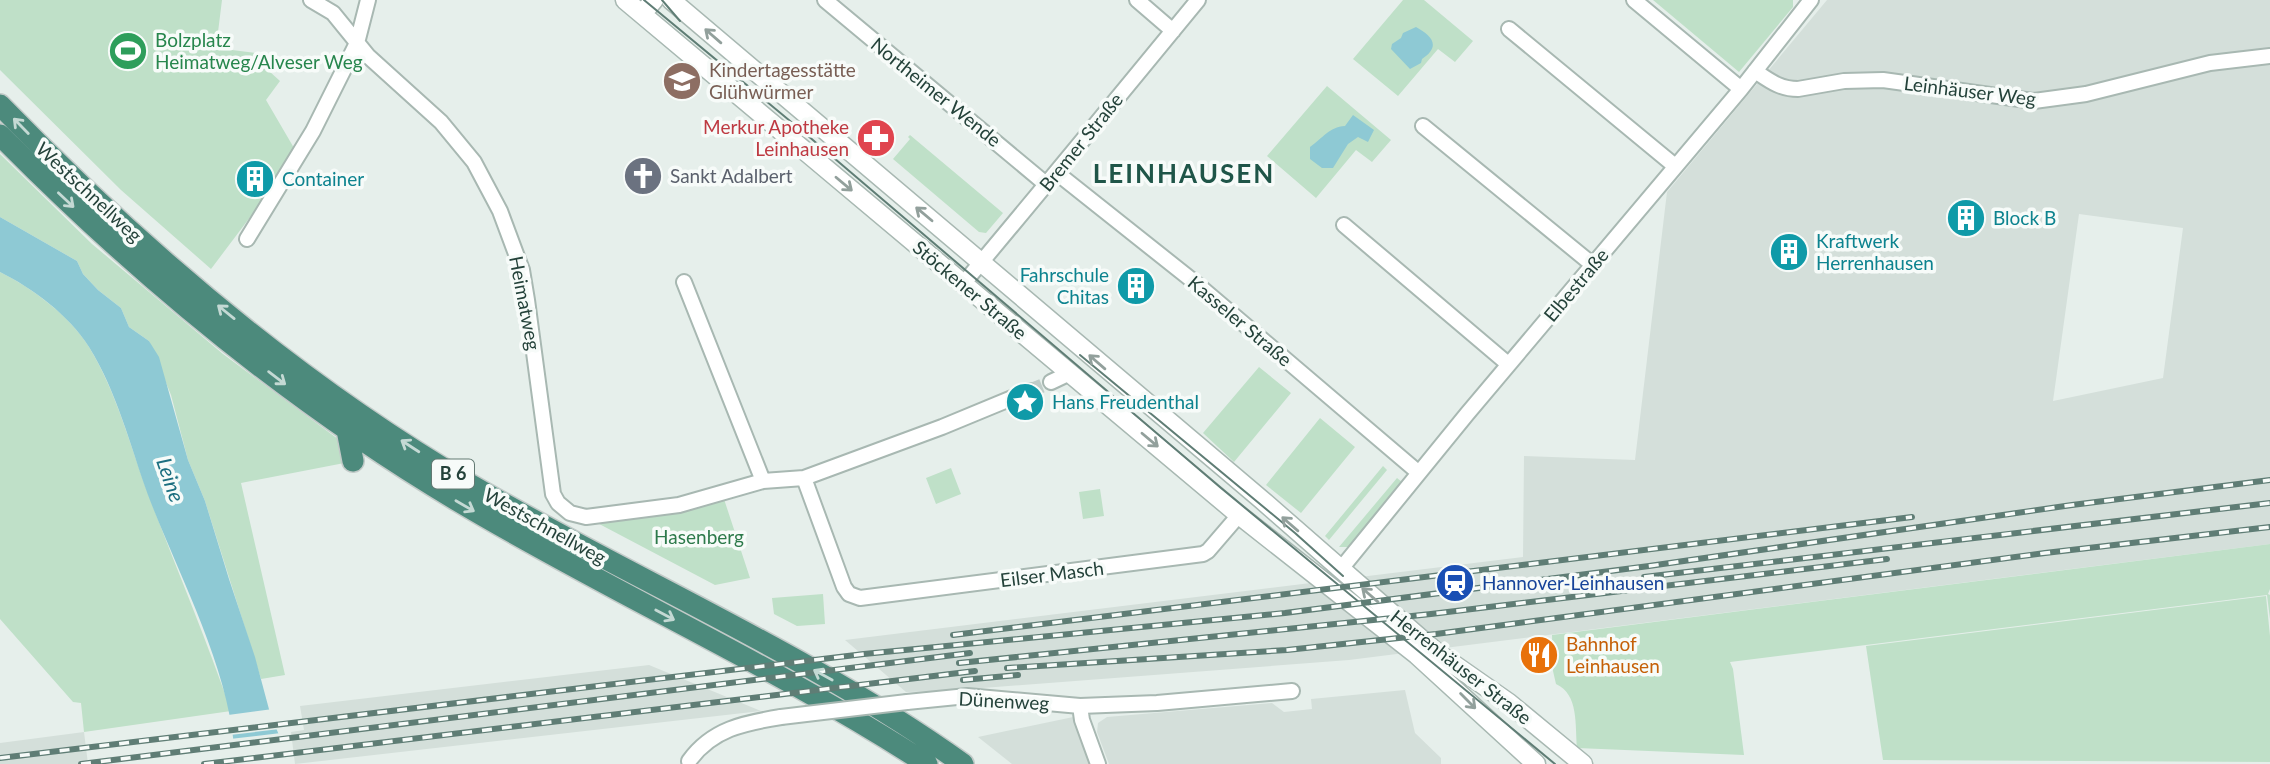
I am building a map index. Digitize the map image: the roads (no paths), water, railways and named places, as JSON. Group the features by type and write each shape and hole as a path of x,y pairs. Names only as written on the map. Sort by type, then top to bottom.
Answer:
{"highway":[{"name":"Westschnellweg","path":"0,105 112,215 190,282 317,383 467,483 867,700 963,764"},
{"name":"Westschnellweg","path":"0,135 106,238 231,343 347,430 455,500 533,545 790,681 927,764"},
{"path":"347,430 353,461"}],"street":[{"name":"Heimatweg","path":"312,0 333,13 368,56 441,122 474,162 500,211 522,270 553,494 558,503 570,513 586,517 679,505 763,481"},
{"path":"247,239 313,131 357,43 368,0"},
{"name":"Stöckener Straße","path":"625,0 1238,515 1318,577"},
{"path":"642,14 654,0"},
{"name":"Stöckener Straße","path":"671,0 981,261 1144,403 1282,517 1340,570"},
{"name":"Northeimer Wende","path":"825,0 1047,185"},
{"path":"1137,0 1172,31"},
{"name":"Bremer Straße","path":"962,284 1057,173 1103,112 1198,0"},
{"path":"1634,0 1741,89"},
{"name":"Elbestraße","path":"1340,570 1508,364 1741,89 1811,0"},
{"path":"1509,29 1675,166"},
{"name":"Leinhäuser Weg","path":"1755,71 1777,86 1787,89 1874,80 2034,101 2086,94 2210,63 2270,56"},
{"path":"1423,126 1592,265"},
{"name":"Kasseler Straße","path":"1057,173 1198,285 1419,473"},
{"path":"1344,225 1508,364"},
{"path":"684,282 763,481 804,478 942,427 1029,391"},
{"path":"1051,382 1070,373"},
{"name":"Eilser Masch","path":"804,478 849,594 860,598 1196,556 1208,551 1238,515"},
{"name":"Herrenhäuser Straße","path":"1340,570 1436,652 1509,704 1583,764"},
{"name":"Herrenhäuser Straße","path":"1318,577 1442,677 1536,764"},
{"name":"Dünenweg","path":"689,761 709,739 744,723 907,702 967,696 1080,706 1157,703 1292,691"},
{"path":"1080,706 1082,720 1098,764"}],"water":[{"path":"1416,27 1430,37 1433,45 1421,63 1410,69 1391,49 1392,44 1401,38 1403,33"},
{"path":"1353,115 1374,130 1368,142 1358,137 1348,144 1333,168 1322,168 1310,159 1310,147 1330,131 1345,126"},
{"name":"Leine","path":"0,217 77,261 83,274 121,308 129,327 149,341 159,357 188,460 205,501 270,713 281,740 234,745 229,713 211,650 148,495 108,382 89,347 71,324 37,294 0,272"}],"tunnel":[{"path":"1029,391 1051,382"}],"tram line":[{"path":"644,0 807,135 1221,488 1555,764"},
{"path":"662,0 680,21"},
{"path":"1080,355 1343,576"}],"railway":[{"path":"0,758 864,654 1285,613 1649,566 2072,505 2270,480"},
{"path":"1644,577 2270,503"},
{"path":"953,635 1912,517"},
{"path":"1007,668 1287,650 1436,634 2045,553 2270,527"},
{"path":"959,663 1431,614 1887,559"},
{"path":"81,764 970,653"},
{"path":"204,764 975,671"},
{"path":"963,680 1018,675"}],"place":[{"name":"Bolzplatz Heimatweg/Alveser Weg","path":"128,51"},
{"name":"Kindertagesstätte Glühwürmer","path":"682,81"},
{"name":"Merkur Apotheke Leinhausen","path":"876,138"},
{"name":"Sankt Adalbert","path":"643,176"},
{"name":"Container","path":"255,179"},
{"name":"Block B","path":"1966,218"},
{"name":"Kraftwerk Herrenhausen","path":"1789,252"},
{"name":"Fahrschule Chitas","path":"1136,286"},
{"name":"Hans Freudenthal","path":"1025,402"},
{"name":"Hannover-Leinhausen","path":"1455,583"},
{"name":"Bahnhof Leinhausen","path":"1539,655"}],"district":[{"name":"LEINHAUSEN","path":"1184,174"}],"park label":[{"name":"Hasenberg","path":"699,537"}]}
